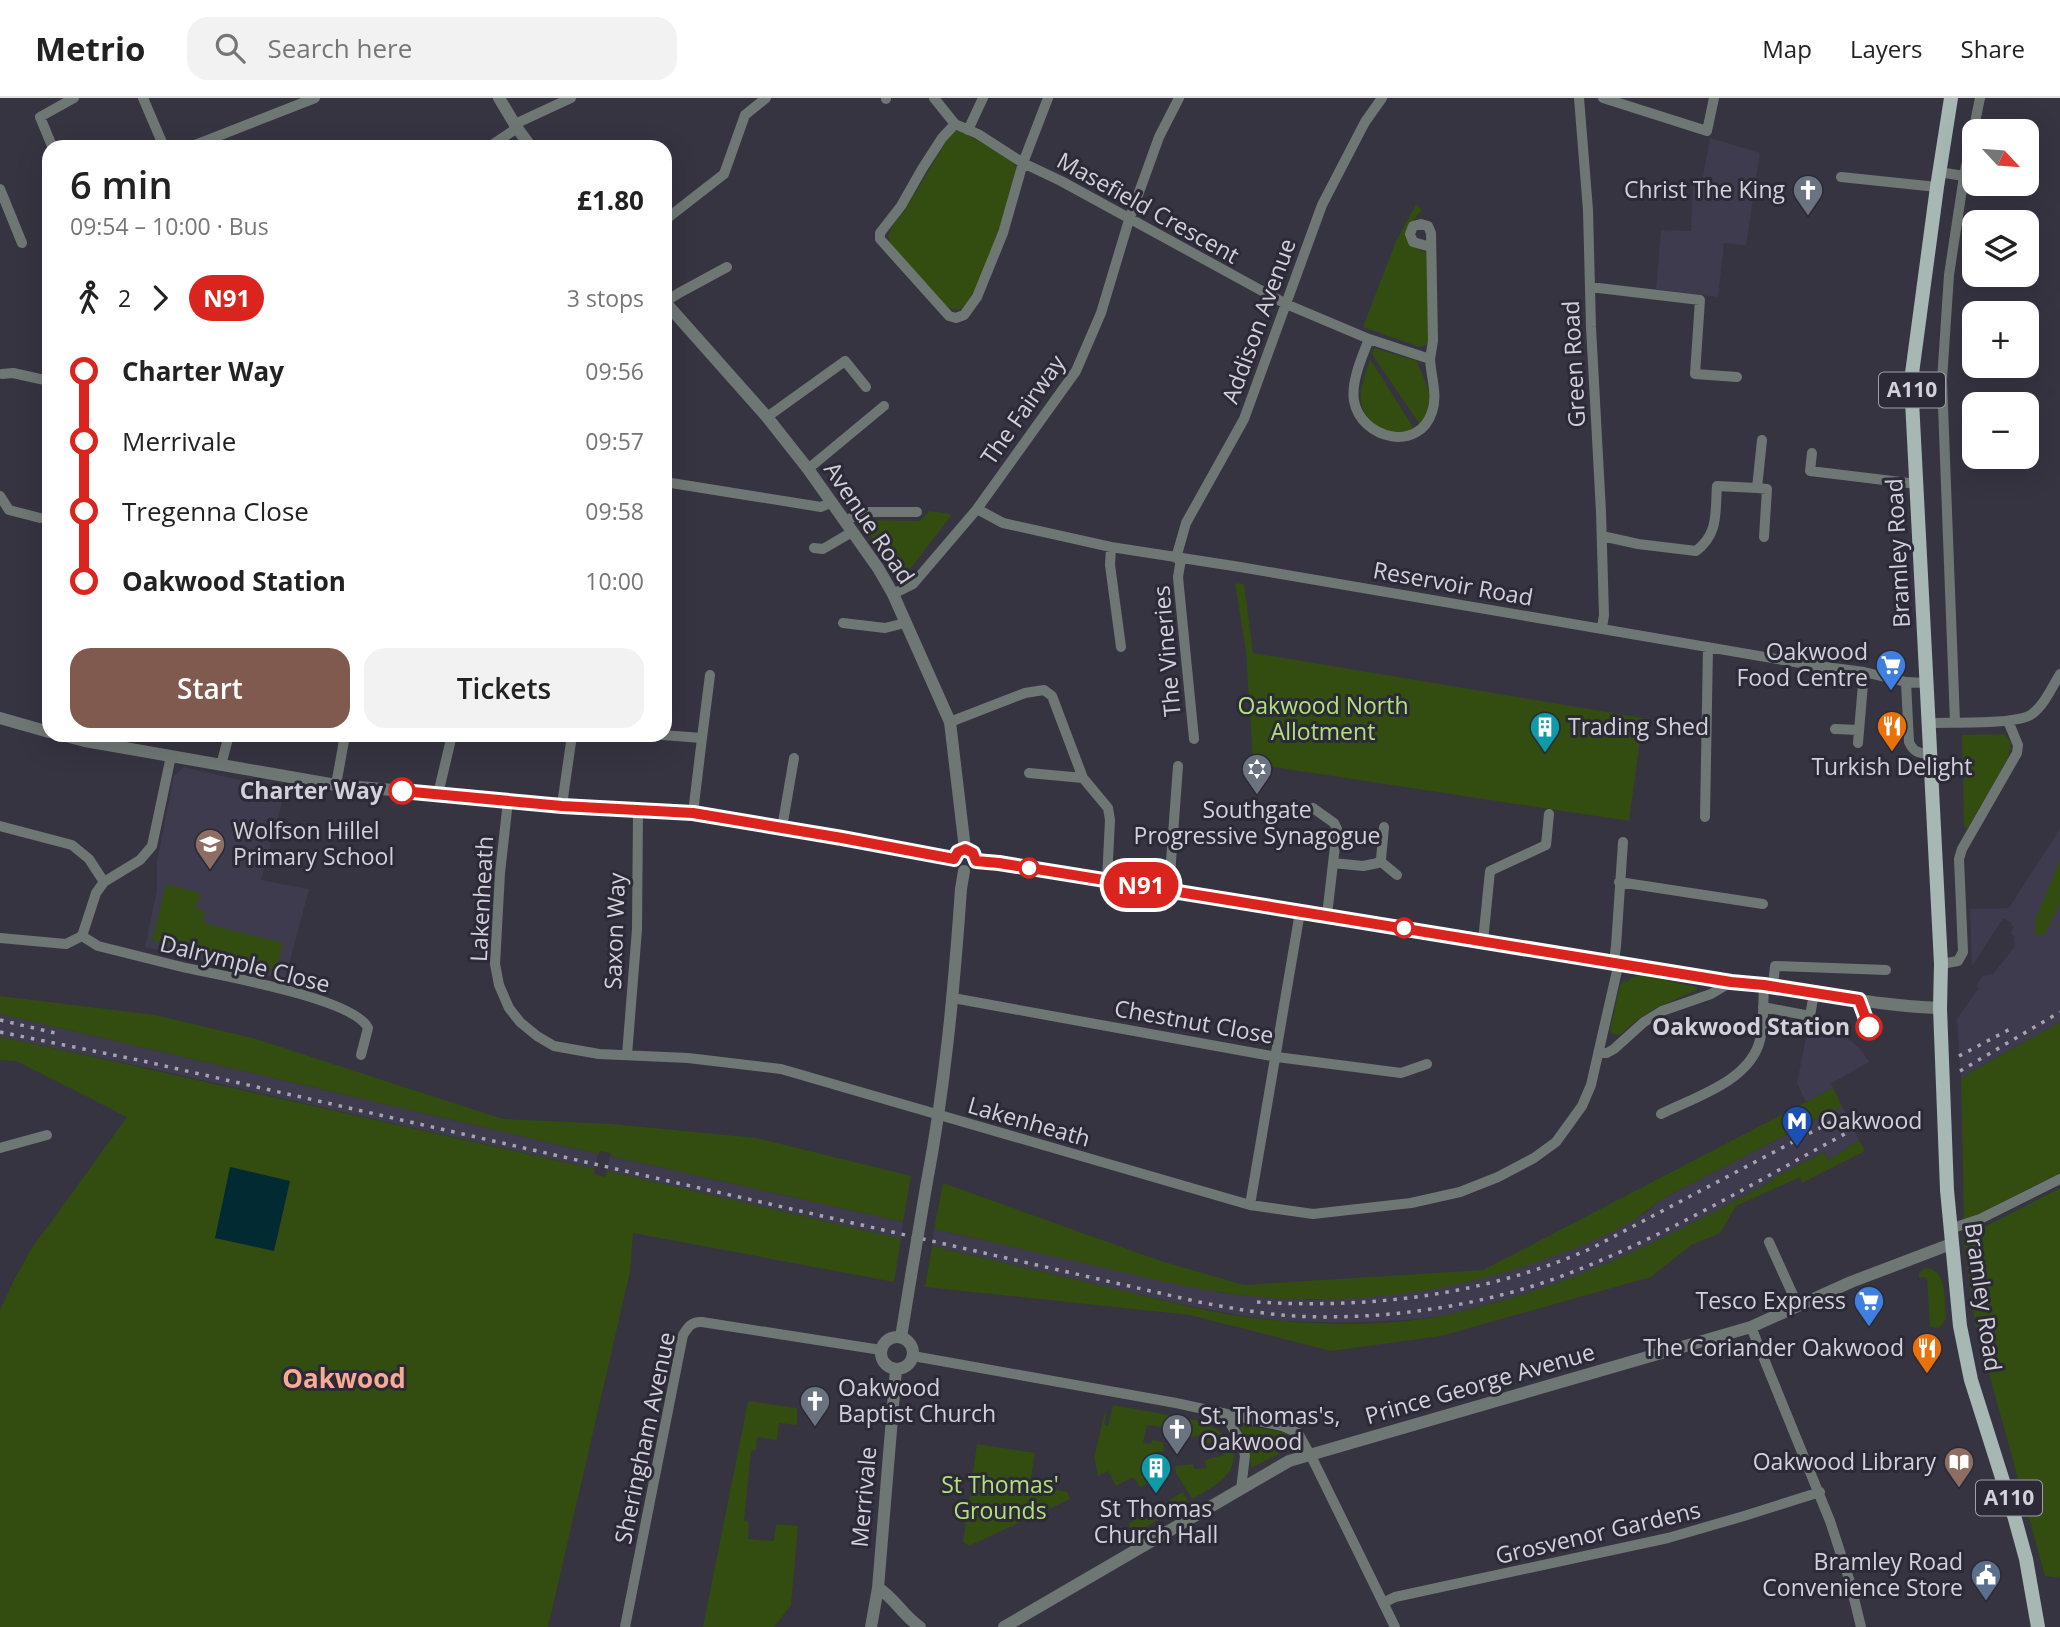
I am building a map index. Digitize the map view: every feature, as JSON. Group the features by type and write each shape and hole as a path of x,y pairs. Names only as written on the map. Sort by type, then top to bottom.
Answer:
{"main road":[{"name":"Bramley Road","path":"1951,98 1912,381 1941,964 1940,1008 1950,1237 1960,1326 1971,1380 2021,1539 2038,1627"}],"street":[{"path":"50,140 40,117 74,98"},
{"path":"143,98 161,140"},
{"path":"208,140 315,98"},
{"path":"499,98 526,140"},
{"path":"498,140 516,126 571,98"},
{"path":"672,215 724,174 745,115 766,98"},
{"path":"934,98 944,103 955,124 942,138 901,206 880,233 880,239 948,316 956,318 964,315 977,297 1003,233 1023,163 1048,98"},
{"path":"968,130 983,98"},
{"name":"The Fairway","path":"892,594 913,584 977,509 1076,372 1101,313 1129,219 1159,137 1179,98"},
{"name":"Addison Avenue","path":"1179,559 1186,523 1244,419 1322,205 1365,122 1382,98"},
{"name":"Green Road","path":"1579,98 1588,210 1602,536 1602,628"},
{"path":"1604,98 1707,131 1714,98"},
{"path":"1976,119 1980,98"},
{"name":"Masefield Crescent","path":"955,124 1286,304 1368,339 1430,359"},
{"path":"1940,172 1962,176"},
{"path":"1841,177 1937,187"},
{"path":"0,189 22,243"},
{"path":"1955,722 1942,380 1949,275 1962,189"},
{"path":"1368,339 1355,382 1356,410 1369,427 1387,437 1399,438 1422,430 1433,412 1435,396 1430,359 1433,341 1430,247"},
{"path":"672,298 727,267"},
{"path":"1590,287 1699,300 1695,374 1737,377"},
{"name":"Avenue Road","path":"672,310 767,417 808,469 878,568 950,722 965,849"},
{"path":"767,417 845,361 866,387"},
{"path":"1,377 13,373 42,379"},
{"path":"1912,381 1942,380"},
{"path":"808,469 884,406"},
{"path":"1757,488 1762,440"},
{"path":"1812,453 1810,471 1917,484"},
{"path":"672,483 821,507 832,502"},
{"path":"1602,536 1638,544 1696,551 1708,542 1713,530 1717,486 1768,489 1764,537"},
{"path":"0,496 9,510 40,518"},
{"name":"Reservoir Road","path":"977,509 1003,523 1111,547 1864,672 1906,682 1927,683"},
{"path":"814,548 823,549 849,527 859,512 917,512"},
{"path":"1111,547 1110,565 1121,647"},
{"name":"The Vineries","path":"1179,559 1178,577 1194,739"},
{"path":"843,622 885,628 905,623"},
{"path":"1705,817 1708,647"},
{"path":"1858,743 1864,672"},
{"path":"1929,723 2008,721 2024,718 2034,713 2042,704 2060,674"},
{"path":"693,813 710,675"},
{"path":"1906,682 1909,742 1918,753 1930,754"},
{"path":"950,722 1025,693 1044,690 1052,696 1083,778 1108,808 1110,820 1107,880"},
{"path":"0,718 42,730"},
{"path":"1941,964 1958,961 1963,952 1959,859 1962,849 2017,753 2018,746 2008,721"},
{"path":"1835,729 1859,730"},
{"path":"672,736 702,738"},
{"path":"91,742 335,785 562,806 693,813 954,859"},
{"path":"221,765 227,742"},
{"path":"335,785 344,742"},
{"path":"438,794 450,742"},
{"path":"562,806 571,742"},
{"path":"0,938 66,944 82,936 96,893 104,882 140,860 152,846 171,756"},
{"path":"782,828 794,758"},
{"path":"1168,889 1178,766"},
{"path":"1029,773 1083,778"},
{"name":"Lakenheath","path":"508,801 500,873 495,964 499,985 509,1008 520,1022 554,1046 586,1052 688,1058 781,1069 1250,1205 1313,1214 1411,1203 1460,1192 1498,1177 1534,1158 1556,1142 1582,1106 1591,1085 1599,1053 1616,961 1623,842"},
{"path":"1312,808 1336,826 1327,915"},
{"name":"Saxon Way","path":"627,1055 637,929 638,810"},
{"path":"1483,941 1490,871 1546,845 1549,814"},
{"path":"0,826 72,845 89,859 104,882"},
{"path":"1380,861 1384,827"},
{"path":"954,859 958,852 965,849 973,853 976,861"},
{"path":"954,859 957,867 964,871"},
{"path":"976,861 1168,889 1731,982 1940,1008"},
{"path":"964,871 972,868 976,861"},
{"path":"1333,863 1363,866 1380,861"},
{"path":"1380,861 1397,875"},
{"path":"901,1337 939,1116 964,871"},
{"path":"1619,882 1763,904"},
{"path":"1250,1205 1300,912"},
{"name":"Dalrymple Close","path":"82,936 98,946 280,988 337,1007 365,1020 368,1028 361,1055"},
{"path":"1661,1114 1731,1080 1742,1071 1757,1048 1763,1007 1775,966 1886,970"},
{"path":"1599,1053 1614,1049 1644,1022 1662,1011 1710,994 1731,982"},
{"path":"1763,1007 1810,1016 1814,993"},
{"name":"Chestnut Close","path":"953,998 1277,1057 1401,1073 1427,1064"},
{"path":"0,1148 47,1136"},
{"path":"1950,1237 2060,1179"},
{"name":"Prince George Avenue","path":"1004,1627 1281,1465 1310,1454 1751,1327 1950,1237"},
{"path":"1769,1242 1798,1306"},
{"name":"Sheringham Avenue","path":"625,1627 683,1335 689,1326 702,1322 881,1350"},
{"path":"1751,1327 1777,1395 1820,1492 1841,1553 1861,1627"},
{"path":"901,1337 910,1343 913,1356 907,1366 896,1369 884,1362 881,1350 888,1339 901,1337"},
{"path":"913,1356 1224,1413 1298,1433 1395,1627"},
{"name":"Merrivale","path":"871,1627 877,1588 896,1369"},
{"path":"1224,1413 1243,1445 1245,1456 1241,1489"},
{"name":"Grosvenor Gardens","path":"1383,1603 1395,1597 1668,1538 1820,1492"},
{"path":"877,1588 887,1593 898,1609 920,1627"}],"shaded area":[{"path":"1710,138 1760,153 1746,245 1724,243 1718,297 1656,289 1661,230 1691,231 1693,181 1702,182"},
{"name":"Wolfson Hillel Primary School","path":"184,767 285,791 261,880 309,889 285,979 145,947 157,890 157,862 174,776"},
{"path":"2060,829 2060,1022 1961,1080 1957,1019 1978,989 1977,985 1982,976 1993,974 2015,946 2015,937 2010,933 2014,927 2003,918 1972,966 1970,909 2009,908"},
{"path":"0,1014 598,1154 595,1169 0,1037"},
{"path":"1815,1022 1840,1031 1861,1050 1869,1062 1831,1083 1833,1088 1806,1102 1797,1083 1809,1023"},
{"path":"1842,1106 1859,1140 1829,1160 1824,1152 1682,1230 1577,1277 1545,1289 1456,1313 1421,1319 1313,1322 1244,1316 1184,1305 932,1246 934,1229 1178,1284 1222,1293 1262,1297 1312,1300 1410,1292 1571,1250 1612,1232 1647,1212 1660,1200"},
{"path":"610,1156 903,1222 901,1239 607,1171"}],"green space":[{"path":"955,131 961,131 1011,159 1017,169 986,266 968,300 959,310 948,308 891,246 888,236 948,138"},
{"path":"1416,204 1422,210 1406,229 1412,246 1428,253 1431,337 1426,345 1419,347 1363,327 1396,241"},
{"path":"1374,348 1417,361 1430,400 1421,426 1372,354"},
{"path":"1370,359 1415,430 1400,434 1390,433 1376,426 1366,415 1361,392"},
{"path":"929,511 951,516 910,569 900,573 894,571 863,524 864,520 920,521"},
{"name":"Oakwood North Allotment","path":"1235,583 1244,584 1253,653 1643,718 1629,821 1253,764 1246,652"},
{"path":"2005,734 2011,743 2008,759 1967,829 1964,827 1962,735"},
{"path":"2060,859 2060,902 2045,934 2035,935 2035,920"},
{"path":"166,884 200,893 196,909 205,911 203,923 283,943 276,971 152,940"},
{"path":"1640,975 1697,987 1697,990 1656,1008 1621,1034 1614,1035 1610,1029 1620,985 1624,980 1626,982"},
{"path":"0,996 155,1015 256,1039 503,1119 612,1124 757,1138 911,1176 903,1222 610,1156 611,1153 600,1151 598,1154 0,1014"},
{"path":"2060,1022 2060,1173 1964,1221 1961,1080"},
{"path":"0,1037 595,1169 594,1174 605,1177 607,1171 901,1239 894,1282 633,1233 630,1272 548,1627 0,1627 0,1310 32,1248 127,1117 16,1061 0,1060"},
{"path":"1833,1088 1842,1106 1660,1200 1634,1220 1604,1236 1509,1271 1404,1294 1296,1299 1221,1292 934,1229 943,1183 1158,1260 1244,1285 1483,1270"},
{"path":"1859,1140 1865,1151 1802,1183 1800,1177 1736,1206 1720,1233 1691,1245 1651,1277 1441,1336 1331,1351 1190,1315 925,1287 932,1246 1241,1316 1345,1324 1431,1318 1531,1292 1601,1266 1703,1218 1824,1152 1829,1160"},
{"path":"2060,1188 2060,1578 2045,1576 1975,1323 1963,1238"},
{"path":"1925,1268 1938,1274 1943,1287 1946,1319 1939,1328 1930,1327 1927,1278 1919,1277 1919,1273"},
{"path":"748,1401 797,1408 797,1425 779,1423 777,1440 757,1437 756,1450 751,1451 744,1521 749,1522 748,1539 774,1541 776,1524 798,1526 791,1605 774,1627 703,1627"},
{"path":"1113,1405 1206,1422 1227,1437 1232,1444 1228,1445 1226,1439 1204,1444 1202,1435 1188,1437 1189,1442 1173,1445 1174,1429 1147,1425 1143,1443 1151,1444 1152,1440 1163,1442 1164,1451 1153,1453 1147,1458 1154,1466 1156,1479 1140,1487 1133,1477 1116,1486 1108,1471 1098,1476 1094,1458 1105,1411 1104,1424 1108,1426"},
{"path":"1241,1424 1286,1433 1288,1442 1283,1452 1251,1468 1249,1443 1240,1428"},
{"name":"St Thomas' Grounds","path":"977,1444 1035,1453 1029,1489 1037,1485 1067,1492 1070,1499 969,1546 963,1542"},
{"path":"1234,1450 1231,1467 1222,1480 1192,1499 1176,1473 1175,1466 1193,1464 1194,1469 1206,1468 1205,1460"},
{"path":"1183,1492 1188,1502 1134,1534 1128,1524"}],"water":[{"path":"230,1167 290,1181 274,1251 215,1238"}],"railway":[{"path":"1960,1071 2060,1012"},
{"path":"0,1020 55,1033"},
{"path":"1959,1056 2012,1028"},
{"path":"0,1032 143,1061 1199,1302 1294,1316 1402,1313 1476,1301 1547,1282 1650,1238 1854,1129"},
{"path":"1257,1302 1343,1303 1428,1295 1470,1288 1552,1264 1592,1248 1846,1114"}],"bus line":[{"name":"N91","path":"402,791 562,806 693,813 954,859 960,850 965,849 975,855 976,861 1168,889 1731,982 1859,1000 1869,1027"}],"place":[{"name":"Christ The King","path":"1808,217"},
{"name":"Oakwood Food Centre","path":"1891,692"},
{"name":"Turkish Delight","path":"1892,753"},
{"name":"Trading Shed","path":"1545,754"},
{"name":"Charter Way","path":"402,791"},
{"name":"Southgate Progressive Synagogue","path":"1257,796"},
{"name":"Wolfson Hillel Primary School","path":"210,871"},
{"name":"Oakwood Station","path":"1869,1027"},
{"name":"Oakwood","path":"1797,1148"},
{"name":"Tesco Express","path":"1869,1328"},
{"name":"The Coriander Oakwood","path":"1927,1375"},
{"name":"Oakwood Baptist Church","path":"815,1428"},
{"name":"St. Thomas's, Oakwood","path":"1177,1456"},
{"name":"Oakwood Library","path":"1959,1489"},
{"name":"St Thomas Church Hall","path":"1156,1495"},
{"name":"Bramley Road Convenience Store","path":"1986,1602"}],"district":[{"name":"Oakwood","path":"344,1379"}]}
